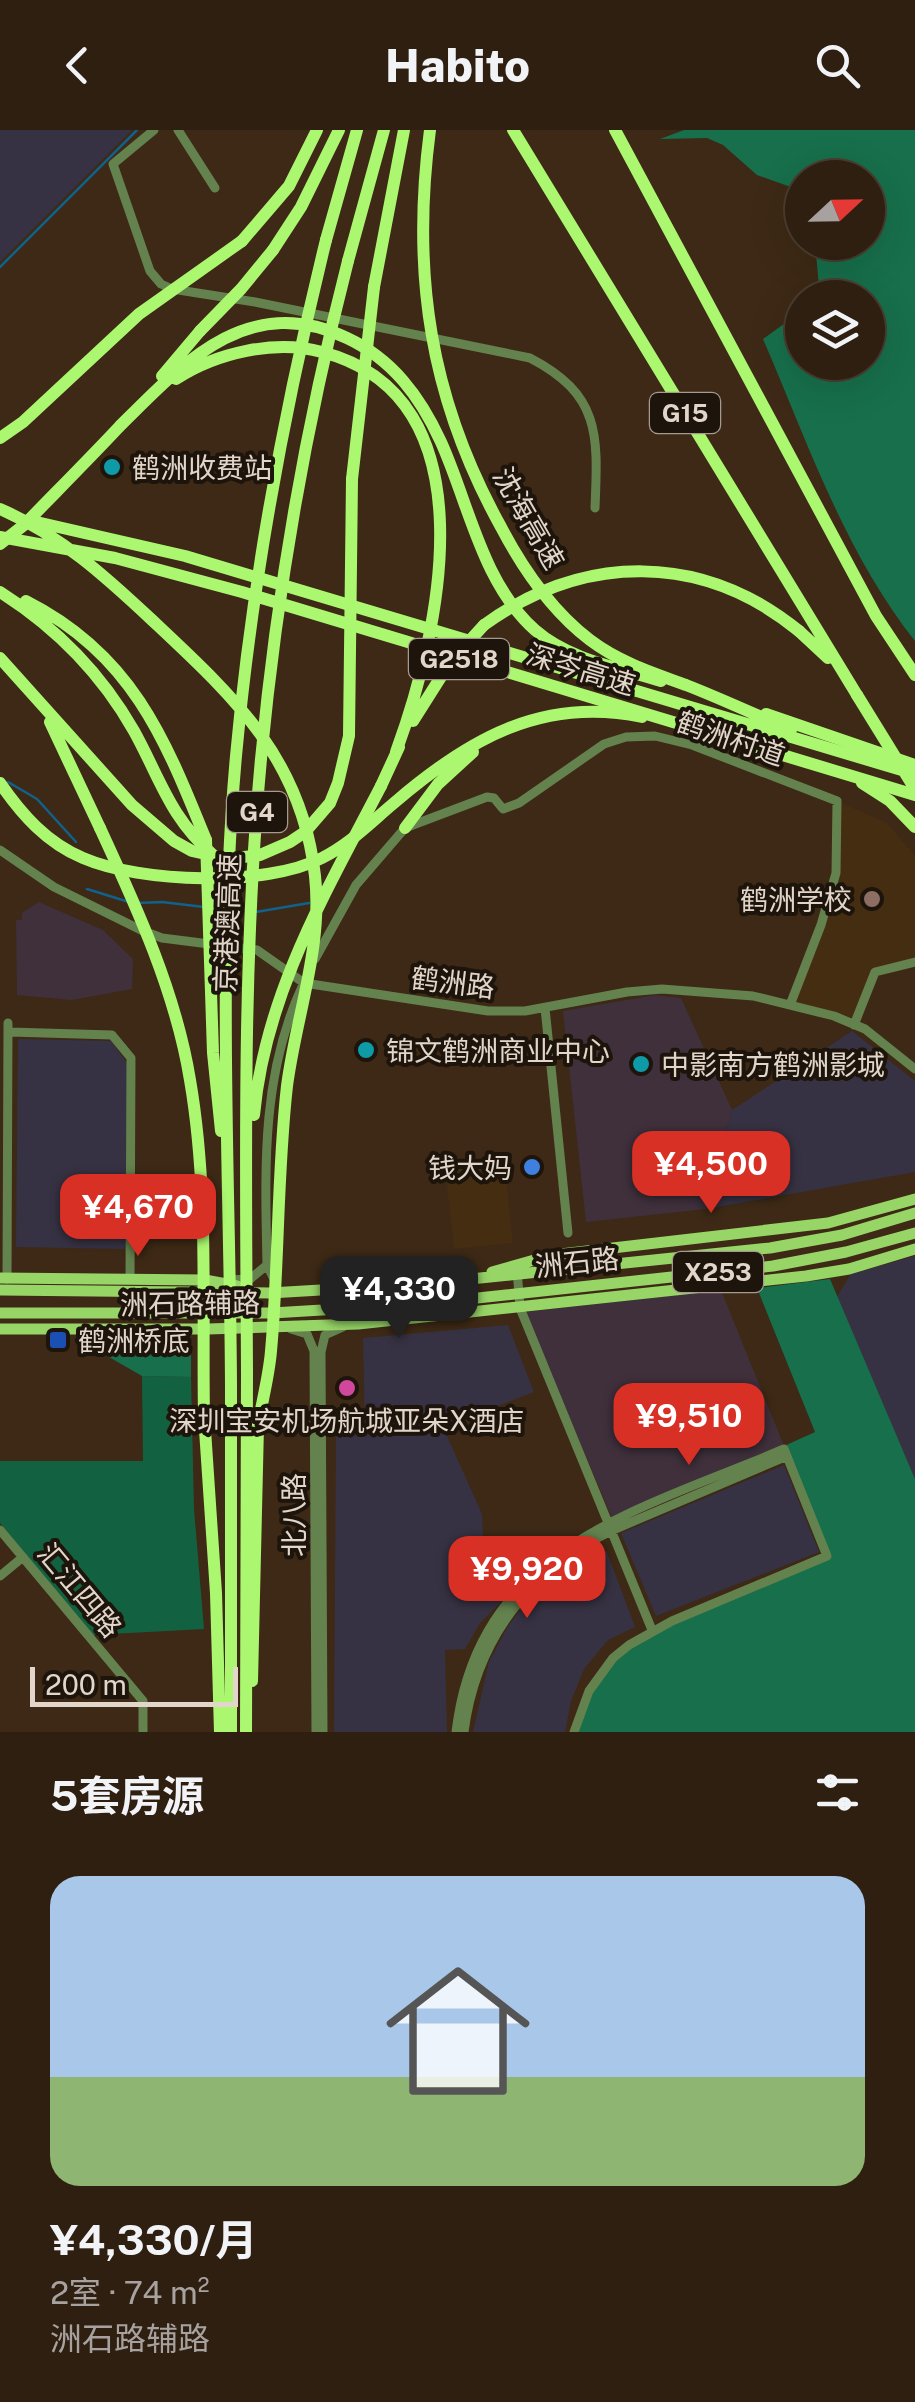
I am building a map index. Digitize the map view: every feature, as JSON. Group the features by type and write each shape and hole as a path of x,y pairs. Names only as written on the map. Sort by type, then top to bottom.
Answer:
{"highway":[{"path":"0,438 32,415 140,314 242,241 290,186 317,130"},
{"path":"144,403 174,358 249,280 272,250 300,208 339,130"},
{"name":"京港澳高速","path":"230,1732 227,1056 236,759 254,605 278,453 326,240 357,130"},
{"name":"京港澳高速","path":"246,1727 247,1047 261,760 283,582 317,386 384,130"},
{"path":"0,658 152,824 192,850 228,859 260,855 290,842 318,819 338,784 350,736 352,479 374,287 404,130"},
{"name":"沈海高速","path":"430,130 423,208 426,318 437,369 470,466 519,559 569,621 616,656 846,754"},
{"name":"G15","path":"513,130 915,792"},
{"path":"615,130 876,616 915,675"},
{"path":"0,540 24,525 198,352 260,325 283,323 336,333 383,358 416,396 440,440 496,578 518,611 551,642 598,662 915,765"},
{"path":"144,403 192,369 210,362 289,347 316,350 354,363 376,377 405,406 426,444 436,476 439,560 428,646 396,752 302,939 265,1045 254,1112 254,1282 247,1372"},
{"path":"0,513 75,550 229,692 281,766 310,845 316,928 288,1086 271,1355 258,1426 255,1664 246,1727"},
{"name":"深岑高速","path":"0,513 185,556 915,774"},
{"name":"深岑高速","path":"0,540 116,558 242,592 915,792"},
{"path":"396,752 451,661 484,625 521,600 561,583 632,570 682,575 729,589 768,608 799,630 838,668 858,695"},
{"path":"0,592 60,636 93,670 139,742 176,817 214,857"},
{"path":"0,592 67,624 123,675 166,742 206,840 213,1053 230,1228"},
{"path":"36,698 69,758 159,969 190,1078 200,1155 204,1416 216,1593 220,1732"},
{"path":"0,783 36,827 83,858 146,873 262,876 294,870 336,850 447,760 480,740 516,724 550,716 599,712 667,724 858,781 878,791 915,827"},
{"path":"405,828 452,769 516,724"}],"main road":[{"path":"3,1284 270,1293 471,1279 570,1252 828,1223 915,1199"},
{"name":"洲石路","path":"517,1269 770,1248 842,1235 913,1214"},
{"name":"洲石路","path":"0,1313 272,1313 519,1301 772,1266 915,1233"},
{"name":"洲石路辅路","path":"0,1329 358,1324 519,1301 806,1276 849,1269 915,1249"},
{"name":"洲石路辅路","path":"3,1284 50,1279 205,1280 270,1293"}],"street":[{"path":"154,130 113,164 150,271 161,284 530,358 568,381 591,417 597,456 595,508"},
{"path":"178,130 215,188"},
{"name":"鹤洲村道","path":"267,1265 268,1107 277,1055 328,932 356,885 405,828 488,797 504,808 519,803 547,786 585,754 626,737 655,736 692,746 838,801 836,873 822,924 790,1005"},
{"name":"鹤洲路","path":"0,850 54,887 140,930 162,938 257,950 304,983 488,1011 545,1008 662,989 754,996 854,1024 915,1070"},
{"path":"854,1024 876,972 915,962"},
{"path":"545,1008 568,1233"},
{"path":"3,1284 9,1028 112,1035 130,1058 130,1280"},
{"path":"205,1280 250,1279 267,1265 272,1276 294,1291"},
{"path":"517,1269 519,1301 652,1630"},
{"name":"北八路","path":"319,1732 321,1352 322,1342 330,1332 358,1324"},
{"name":"北八路","path":"274,1327 306,1334 314,1352 319,1732"},
{"path":"456,1732 471,1668 502,1608 540,1566 587,1534 786,1453 827,1556 652,1630 621,1651 588,1691 574,1732"},
{"path":"464,1732 478,1670 509,1613 545,1572 611,1526"},
{"name":"汇江四路","path":"0,1530 143,1701 143,1732"},
{"path":"0,1576 23,1557"}],"shaded area":[{"path":"0,130 132,130 0,262"},
{"name":"鹤洲学校","path":"837,801 887,823 915,856 915,962 875,972 854,1025 790,1005 836,873"},
{"path":"39,902 103,930 133,959 132,989 72,1000 17,995 16,920 22,920 22,913"},
{"path":"655,995 681,998 732,1110 706,1209 586,1222 563,1011"},
{"path":"852,1031 915,1081 915,1172 706,1209 732,1110"},
{"path":"18,1039 111,1041 129,1066 126,1249 16,1247"},
{"path":"504,1158 513,1243 454,1249 445,1165"},
{"path":"915,1256 915,1479 836,1298 851,1274"},
{"path":"721,1290 784,1446 612,1518 525,1312"},
{"path":"508,1325 534,1392 443,1427 482,1514 485,1573 502,1573 501,1602 480,1623 465,1649 445,1650 447,1732 334,1732 336,1431 365,1429 363,1338"},
{"path":"784,1465 819,1552 656,1616 621,1533"},
{"path":"590,1546 607,1552 635,1627 608,1640 584,1669 571,1701 565,1732 473,1732 489,1662 507,1628 533,1592"}],"green space":[{"path":"684,130 915,130 915,641 890,607 848,534 763,339 785,323 785,380 885,380 885,280 818,280 817,260 885,260 885,160 785,160 785,185 757,175 723,145 707,138 660,139"},
{"path":"830,1279 915,1479 915,1732 574,1732 589,1691 629,1645 827,1556 784,1446 815,1432 757,1288"},
{"path":"95,1349 191,1349 191,1377 142,1376"},
{"path":"142,1376 191,1377 194,1509 204,1629 92,1635 0,1523 0,1461 143,1461"}],"waterway":[{"path":"0,267 137,130"},
{"path":"8,782 37,799 76,842"},
{"path":"87,889 129,902"},
{"path":"137,903 204,907"},
{"path":"256,912 309,903"}],"place":[{"name":"鹤洲收费站","path":"112,467"},
{"name":"鹤洲学校","path":"872,899"},
{"name":"锦文鹤洲商业中心","path":"366,1050"},
{"name":"中影南方鹤洲影城","path":"641,1064"},
{"name":"钱大妈","path":"532,1167"},
{"name":"鹤洲桥底","path":"58,1340"},
{"name":"深圳宝安机场航城亚朵X酒店","path":"347,1388"}]}
